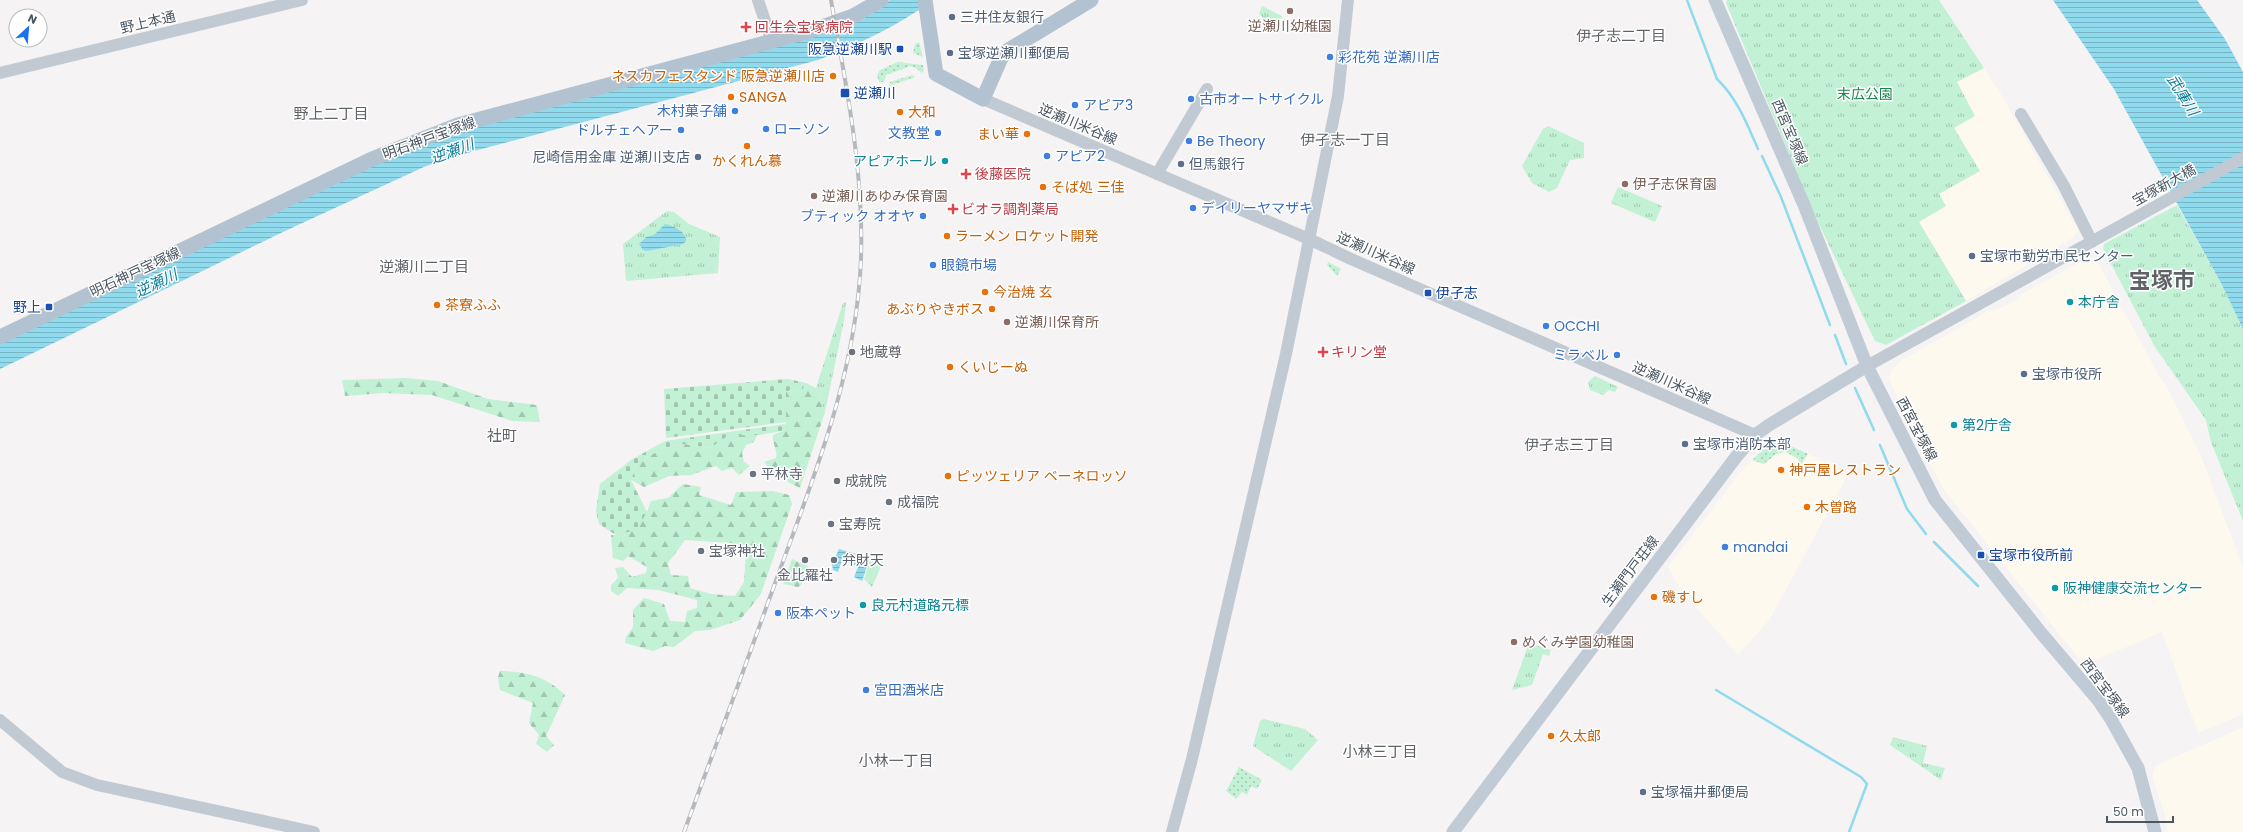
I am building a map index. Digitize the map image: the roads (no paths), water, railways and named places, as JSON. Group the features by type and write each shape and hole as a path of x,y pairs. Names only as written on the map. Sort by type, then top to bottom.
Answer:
{"main road":[{"name":"明石神戸宝塚線","path":"0,337 372,159 430,134 458,125 772,42 827,26 853,16 881,0"},
{"path":"925,3 936,74 983,99 1001,58 1007,51 1091,0"},
{"name":"西宮宝塚線","path":"1715,0 1804,205 1867,366 1935,500 2042,634 2098,700 2112,721 2138,768 2155,832"},
{"name":"生瀬門戸荘線","path":"1453,832 1736,457 1755,436 1769,425 1867,366"}],"street":[{"name":"野上本通","path":"0,73 302,0"},
{"path":"758,0 772,42"},
{"path":"1172,832 1192,759 1286,354 1338,96 1348,0"},
{"path":"1157,174 1207,89"},
{"name":"逆瀬川米谷線","path":"983,99 1309,239 1389,276 1755,436"},
{"path":"2021,114 2096,241"},
{"name":"宝塚新大橋","path":"1867,366 2096,241 2243,158"},
{"path":"0,720 62,772 97,785 314,832"}],"water":[{"path":"890,0 933,0 878,34 818,60 474,151 426,166 285,231 0,369 0,343 419,143 866,15"},
{"name":"武庫川","path":"2053,0 2197,0 2225,39 2243,72 2243,329 2221,283 2114,89"},
{"path":"665,224 682,232 686,238 686,241 683,244 647,251 643,250 639,244 646,237 654,235"},
{"path":"839,549 870,558 862,581 854,577 858,567 842,560 838,572 833,570 832,564"}],"waterway":[{"path":"1687,0 1717,79 1736,103 1758,149"},
{"path":"1762,156 1781,197 1830,325"},
{"path":"1835,335 1846,364"},
{"path":"1855,388 1874,430"},
{"path":"1880,445 1907,509 1926,534"},
{"path":"1934,542 1978,586"},
{"path":"1716,690 1861,777 1867,784 1849,832"}],"railway":[{"path":"684,832 820,459 843,380 852,340 858,299 861,258 860,193 853,128 831,0"}],"place":[{"name":"逆瀬川幼稚園","path":"1290,11"},
{"name":"三井住友銀行","path":"952,17"},
{"name":"回生会宝塚病院","path":"746,27"},
{"name":"阪急逆瀬川駅","path":"900,49"},
{"name":"宝塚逆瀬川郵便局","path":"950,53"},
{"name":"彩花苑 逆瀬川店","path":"1330,57"},
{"name":"ネスカフェスタンド 阪急逆瀬川店","path":"833,76"},
{"name":"逆瀬川","path":"845,93"},
{"name":"SANGA","path":"731,97"},
{"name":"古市オートサイクル","path":"1191,99"},
{"name":"アピア3","path":"1075,105"},
{"name":"木村菓子舗","path":"735,111"},
{"name":"大和","path":"900,112"},
{"name":"ローソン","path":"766,129"},
{"name":"ドルチェヘアー","path":"681,130"},
{"name":"文教堂","path":"938,133"},
{"name":"まい華","path":"1027,134"},
{"name":"Be Theory","path":"1189,141"},
{"name":"かくれん慕","path":"747,146"},
{"name":"アピア2","path":"1047,156"},
{"name":"尼崎信用金庫 逆瀬川支店","path":"698,157"},
{"name":"アピアホール","path":"945,161"},
{"name":"但馬銀行","path":"1181,164"},
{"name":"後藤医院","path":"966,174"},
{"name":"伊孑志保育園","path":"1625,184"},
{"name":"そば処 三佳","path":"1043,187"},
{"name":"逆瀬川あゆみ保育園","path":"814,196"},
{"name":"デイリーヤマザキ","path":"1193,208"},
{"name":"ビオラ調剤薬局","path":"953,209"},
{"name":"ブティック オオヤ","path":"923,216"},
{"name":"ラーメン ロケット開発","path":"947,236"},
{"name":"宝塚市勤労市民センター","path":"1972,256"},
{"name":"眼鏡市場","path":"933,265"},
{"name":"今治焼 玄","path":"985,292"},
{"name":"伊孑志","path":"1428,293"},
{"name":"本庁舎","path":"2070,302"},
{"name":"茶寮ふふ","path":"437,305"},
{"name":"野上","path":"49,307"},
{"name":"あぶりやきボス","path":"992,309"},
{"name":"逆瀬川保育所","path":"1007,322"},
{"name":"OCCHI","path":"1546,326"},
{"name":"地蔵尊","path":"852,352"},
{"name":"キリン堂","path":"1323,352"},
{"name":"ミラベル","path":"1617,355"},
{"name":"くいじーぬ","path":"950,367"},
{"name":"宝塚市役所","path":"2024,374"},
{"name":"第2庁舎","path":"1954,425"},
{"name":"宝塚市消防本部","path":"1685,444"},
{"name":"神戸屋レストラン","path":"1781,470"},
{"name":"平林寺","path":"753,474"},
{"name":"ピッツェリア ベーネロッソ","path":"948,476"},
{"name":"成就院","path":"837,481"},
{"name":"成福院","path":"889,502"},
{"name":"木曽路","path":"1807,507"},
{"name":"宝寿院","path":"831,524"},
{"name":"mandai","path":"1725,547"},
{"name":"宝塚神社","path":"701,551"},
{"name":"宝塚市役所前","path":"1981,555"},
{"name":"金比羅社","path":"805,560"},
{"name":"弁財天","path":"834,560"},
{"name":"阪神健康交流センター","path":"2055,588"},
{"name":"磯すし","path":"1654,597"},
{"name":"良元村道路元標","path":"863,605"},
{"name":"阪本ペット","path":"778,613"},
{"name":"めぐみ学園幼稚園","path":"1514,642"},
{"name":"宮田酒米店","path":"866,690"},
{"name":"久太郎","path":"1551,736"},
{"name":"宝塚福井郵便局","path":"1643,792"}],"district":[{"name":"伊孑志二丁目","path":"1621,35"},
{"name":"野上二丁目","path":"331,113"},
{"name":"伊孑志一丁目","path":"1345,139"},
{"name":"逆瀬川二丁目","path":"424,266"},
{"name":"宝塚市","path":"2162,280"},
{"name":"社町","path":"502,435"},
{"name":"伊孑志三丁目","path":"1569,444"},
{"name":"小林三丁目","path":"1380,751"},
{"name":"小林一丁目","path":"896,760"}],"park label":[{"name":"末広公園","path":"1865,94"}]}
